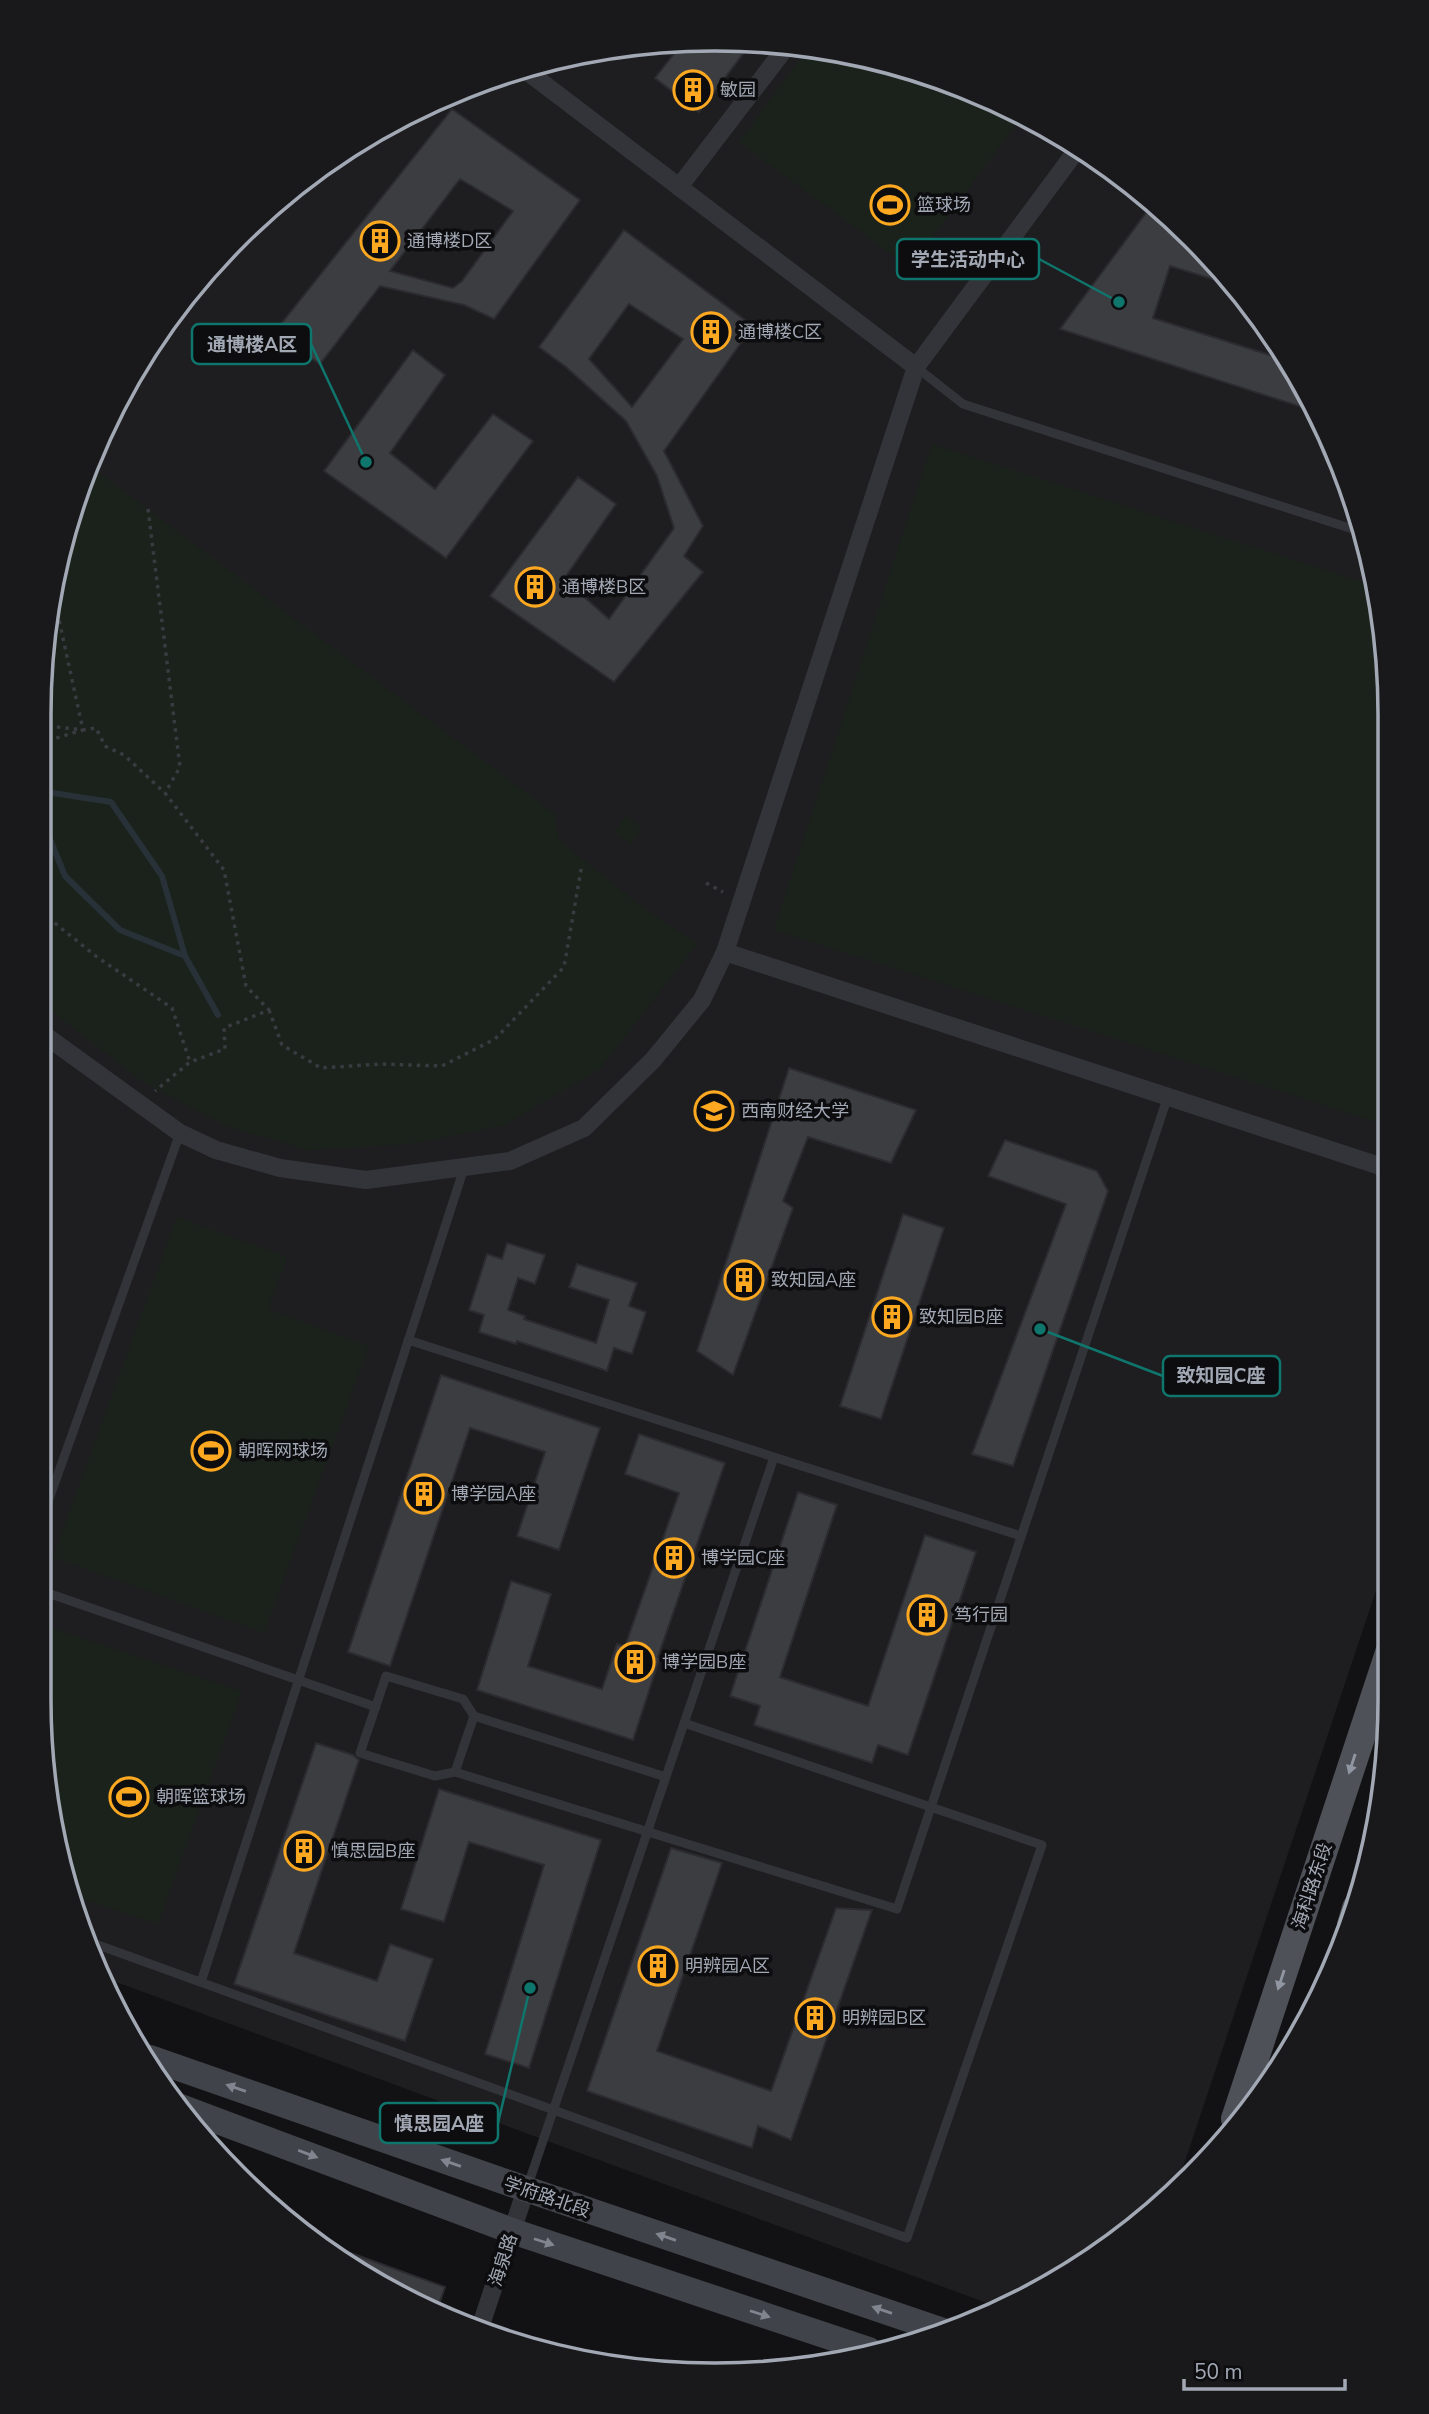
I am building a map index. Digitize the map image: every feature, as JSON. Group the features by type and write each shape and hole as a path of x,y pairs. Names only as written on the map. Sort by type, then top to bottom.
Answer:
{"main road":[{"name":"海科路东段","path":"1239,2106 1378,1686"},
{"name":"学府路北段","path":"159,2061 931,2327"},
{"path":"195,2112 512,2231 859,2347"}],"street":[{"path":"679,187 781,54"},
{"path":"533,76 916,367"},
{"path":"51,1040 180,1133 216,1150 280,1168 366,1180 464,1168 510,1161 584,1128 653,1060 702,1000 725,951 916,367 1072,156"},
{"path":"725,951 1378,1165"},
{"name":"海泉路","path":"483,2321 526,2189"}],"lane":[{"path":"916,367 962,404 1352,529"},
{"path":"666,1777 474,1716 463,1699 386,1675 360,1753 435,1776 455,1772 897,1909 1168,1096"},
{"path":"51,1493 180,1133"},
{"path":"201,1982 464,1168"},
{"path":"408,1340 1021,1536"},
{"path":"526,2189 774,1457"},
{"path":"51,1594 376,1707"},
{"path":"455,1772 474,1716"},
{"path":"98,1945 907,2238 1042,1845 684,1723"}],"path":[{"path":"148,509 180,767 165,793"},
{"path":"58,616 83,730"},
{"path":"51,726 83,730"},
{"path":"51,740 96,728 106,746 124,755 165,793 224,870 246,986 269,1010 282,1045 321,1068 380,1063 442,1066 495,1039 564,967 582,864"},
{"path":"51,920 97,957 172,1008 190,1062"},
{"path":"140,1104 190,1062 225,1049 224,1028 269,1010"}],"shaded area":[{"name":"西南财经大学","path":"671,52 758,52 801,56 886,73 969,101 1008,119 1083,163 1119,188 1152,215 1214,277 1241,310 1289,383 1328,460 1343,501 1356,543 1373,628 1378,714 1378,1585 1182,2171 1119,2226 1083,2251 989,2304 113,1981 101,1954 73,1871 56,1786 51,1700 52,671 64,585 86,501 119,421 163,346 215,277 277,215 346,163 421,119 460,101 543,73 628,56"},
{"name":"篮球场","path":"802,56 886,73 928,86 969,101 1016,124 910,268 739,142"},
{"path":"932,444 1364,583 1377,671 1378,1122 774,930"},
{"path":"97,471 554,813 559,840 650,913 698,943 600,1069 505,1125 410,1144 308,1150 228,1127 141,1081 51,1011 52,671 56,628 73,543"},
{"path":"626,816 642,828 631,844 614,832"},
{"name":"朝晖网球场","path":"177,1217 287,1257 268,1309 369,1346 264,1633 53,1557"},
{"name":"朝晖篮球场","path":"51,1628 242,1691 158,1924 82,1899 73,1871 56,1786 52,1743"}],"building":[{"name":"敏园","path":"675,52 745,52 699,112 655,78"},
{"name":"通博楼D区","path":"452,109 580,200 494,319 464,305 380,286 320,364 273,334","holes":["460,179 513,211 462,281 453,288 390,271"]},
{"path":"1147,211 1217,280 1170,266 1153,318 1272,356 1302,407 1060,329"},
{"path":"624,230 753,326 664,451 703,526 684,556 703,572 614,682 490,596 578,477 616,504 564,579 609,619 674,528 657,476 626,421 566,367 539,347","holes":["629,304 683,339 632,407 589,359"]},
{"path":"413,350 445,375 390,453 435,489 493,414 533,441 446,558 324,471"},
{"name":"致知园A座","path":"789,1068 916,1110 891,1163 808,1137 783,1201 793,1208 733,1375 697,1351"},
{"path":"1005,1140 1097,1171 1108,1191 1013,1466 972,1454 1066,1204 988,1176"},
{"name":"致知园B座","path":"903,1214 944,1228 881,1419 840,1406"},
{"path":"507,1243 545,1255 535,1284 518,1278 508,1310 525,1316 524,1319 596,1343 609,1300 569,1287 577,1264 637,1283 629,1306 646,1312 632,1354 614,1348 607,1371 517,1341 516,1344 479,1332 484,1315 469,1310 487,1254 502,1259"},
{"name":"博学园A座","path":"441,1375 600,1428 559,1550 517,1536 545,1452 470,1428 390,1666 348,1652"},
{"path":"639,1434 725,1463 658,1657 633,1740 477,1690 511,1581 551,1594 528,1666 602,1689 617,1644 625,1646 679,1493 625,1474"},
{"name":"笃行园","path":"798,1492 837,1505 780,1677 868,1706 925,1535 976,1552 908,1755 878,1745 872,1763 754,1725 760,1706 730,1696"},
{"name":"慎思园B座","path":"316,1743 353,1755 359,1760 294,1953 377,1981 390,1944 433,1959 405,2041 234,1984"},
{"path":"439,1789 601,1840 529,2068 485,2054 544,1865 469,1842 444,1922 401,1909"},
{"name":"明辨园A区","path":"671,1848 722,1863 657,2051 771,2091 836,1908 872,1910 791,2140 758,2126 752,2148 587,2091"},
{"path":"347,2252 445,2287 439,2303"}],"waterway":[{"path":"51,793 111,802 162,876 185,956 218,1015"},
{"path":"51,842 65,876 120,930 185,956"}],"place":[{"name":"敏园","path":"693,90"},
{"name":"篮球场","path":"890,205"},
{"name":"通博楼D区","path":"380,241"},
{"name":"学生活动中心","path":"1119,302"},
{"name":"通博楼C区","path":"711,332"},
{"name":"通博楼A区","path":"366,462"},
{"name":"通博楼B区","path":"535,587"},
{"name":"西南财经大学","path":"714,1111"},
{"name":"致知园A座","path":"744,1280"},
{"name":"致知园B座","path":"892,1317"},
{"name":"致知园C座","path":"1040,1329"},
{"name":"朝晖网球场","path":"211,1451"},
{"name":"博学园A座","path":"424,1494"},
{"name":"博学园C座","path":"674,1558"},
{"name":"笃行园","path":"927,1615"},
{"name":"博学园B座","path":"635,1662"},
{"name":"朝晖篮球场","path":"129,1797"},
{"name":"慎思园B座","path":"304,1851"},
{"name":"明辨园A区","path":"658,1966"},
{"name":"慎思园A座","path":"530,1988"},
{"name":"明辨园B区","path":"815,2018"}]}
